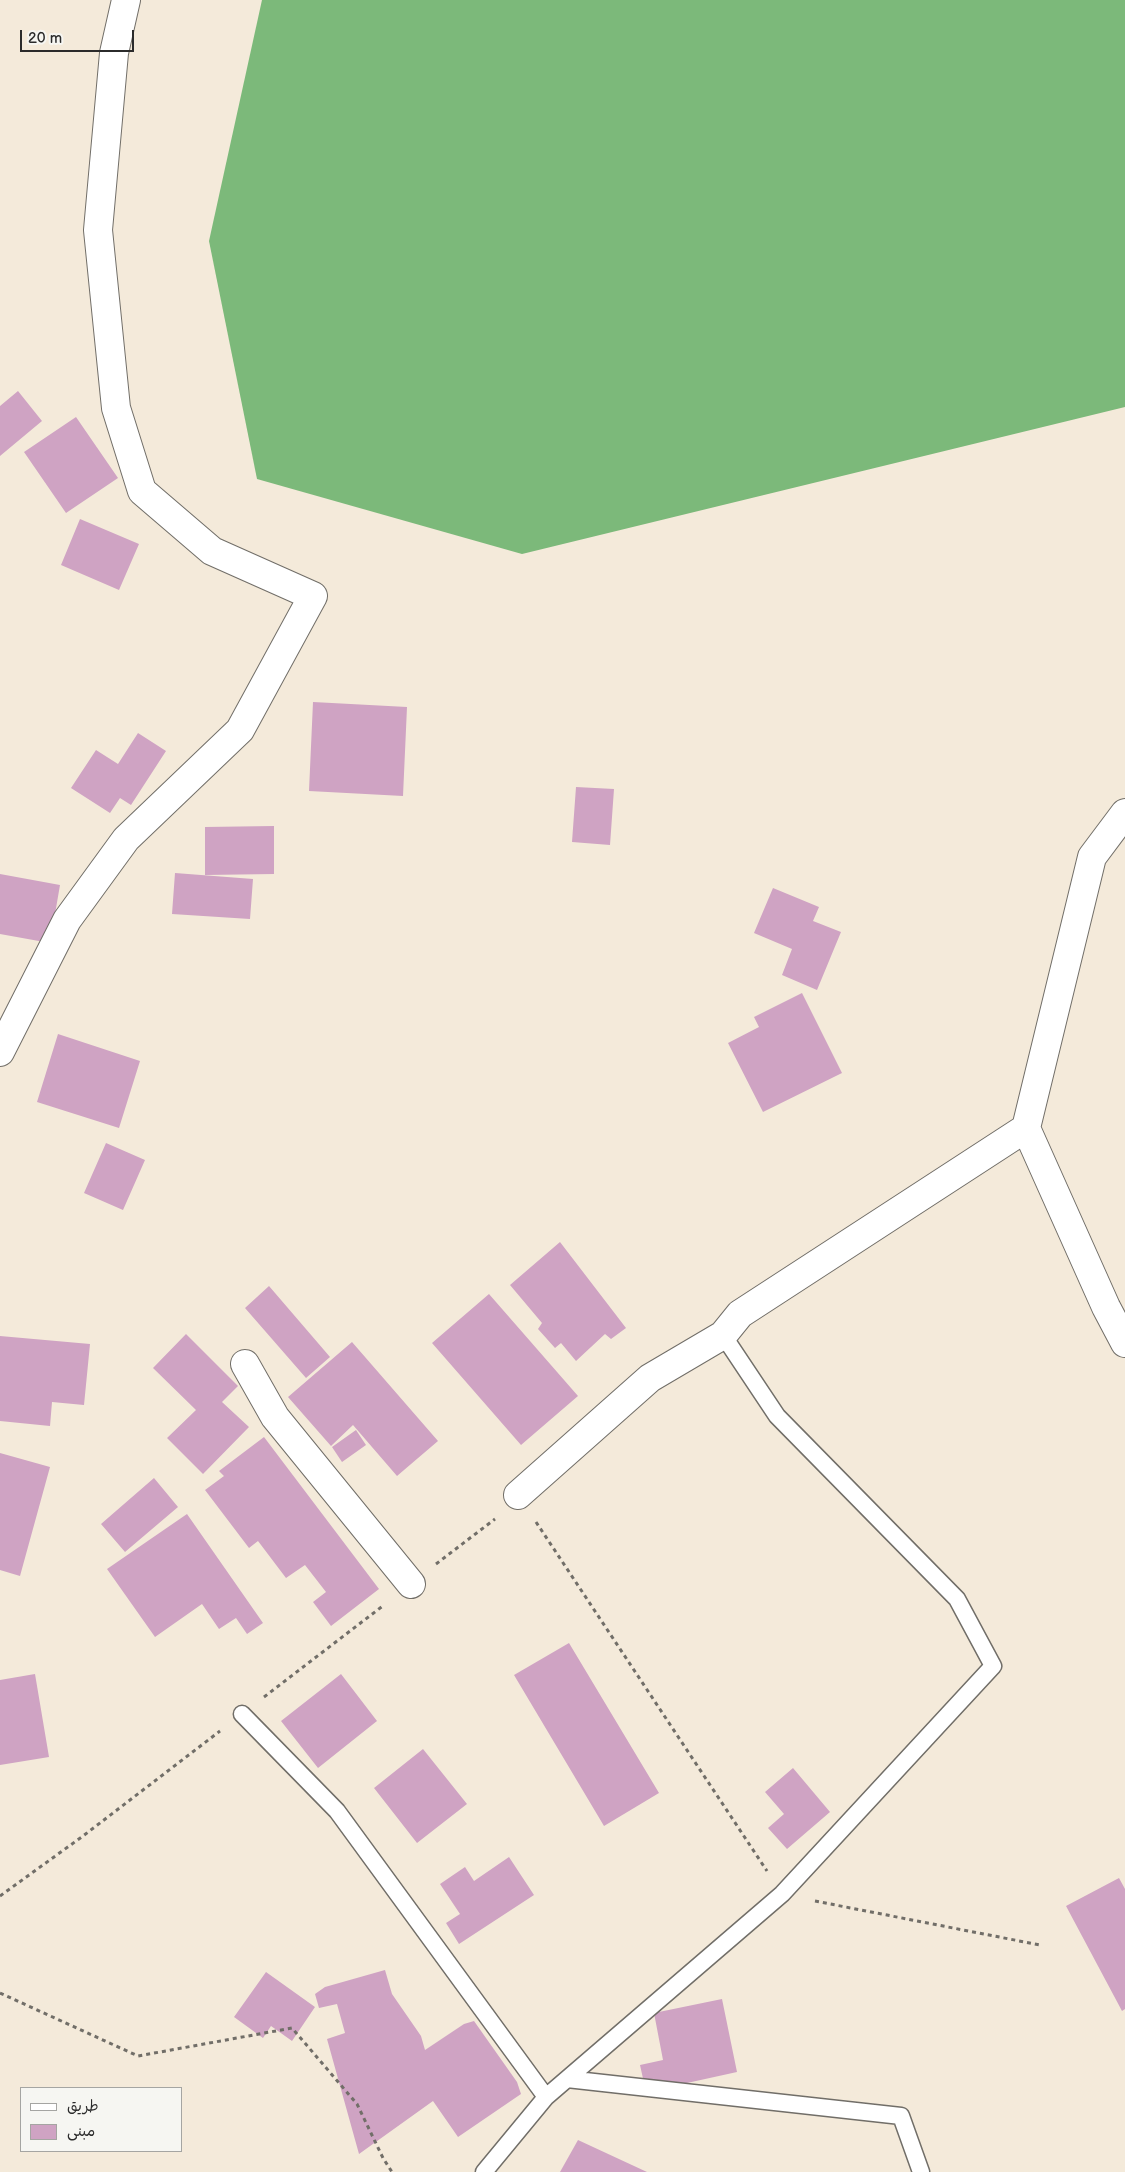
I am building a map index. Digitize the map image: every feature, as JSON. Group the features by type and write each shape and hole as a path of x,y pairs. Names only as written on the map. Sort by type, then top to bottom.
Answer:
{"street":[{"path":"0,1052 9,1008 67,920 126,839 240,730 313,596 212,552 142,491 116,408 98,230 114,53 126,0"},
{"path":"1125,813 1092,857 1026,1128 1106,1307 1125,1343"},
{"path":"518,1495 650,1378 723,1335 740,1314 1026,1128"},
{"path":"245,1364 275,1417 411,1584"}],"lane":[{"path":"484,2172 546,2097 782,1894 993,1666 957,1599 777,1416 723,1335"},
{"path":"242,1714 337,1811 546,2097"},
{"path":"566,2079 901,2116 921,2172"}],"path":[{"path":"0,1896 91,1830 494,1520 518,1495 782,1894 1040,1945"},
{"path":"0,1993 138,2056 292,2028 357,2104 383,2158 392,2172"}],"green space":[{"path":"262,0 1125,0 1125,407 522,554 257,479 209,241"}],"building":[{"path":"18,391 42,421 0,456 0,406"},
{"path":"76,417 118,478 66,513 24,452"},
{"path":"80,519 139,544 119,590 61,565"},
{"path":"313,702 407,707 403,796 309,791"},
{"path":"138,733 166,751 131,805 120,798 110,813 71,788 96,750 118,764"},
{"path":"576,787 614,789 610,845 572,842"},
{"path":"274,826 274,874 205,875 205,827"},
{"path":"175,873 253,879 250,919 172,914"},
{"path":"0,874 60,885 50,943 0,934"},
{"path":"773,888 819,907 813,921 841,932 817,990 782,975 792,949 754,933"},
{"path":"802,993 842,1073 763,1112 728,1043 759,1027 754,1017"},
{"path":"58,1034 140,1061 119,1128 37,1102"},
{"path":"106,1143 145,1160 123,1210 84,1193"},
{"path":"560,1242 626,1328 611,1339 605,1334 576,1361 561,1343 555,1348 538,1329 542,1323 510,1285"},
{"path":"269,1286 330,1357 306,1378 245,1308"},
{"path":"489,1294 578,1396 521,1445 432,1343"},
{"path":"186,1334 238,1386 222,1402 249,1427 203,1474 167,1438 196,1410 153,1368"},
{"path":"0,1336 90,1344 84,1405 52,1402 50,1426 0,1421"},
{"path":"352,1342 438,1441 397,1476 353,1425 331,1446 288,1397"},
{"path":"356,1430 366,1445 342,1462 332,1447"},
{"path":"264,1437 379,1589 331,1626 313,1602 326,1592 305,1565 286,1578 258,1541 249,1548 205,1490 224,1476 219,1471"},
{"path":"0,1453 50,1467 20,1576 0,1570"},
{"path":"154,1478 178,1507 125,1552 101,1524"},
{"path":"187,1514 263,1623 247,1634 236,1618 219,1629 202,1604 155,1637 107,1569"},
{"path":"569,1643 659,1793 604,1826 514,1675"},
{"path":"35,1674 49,1757 0,1765 0,1680"},
{"path":"341,1674 377,1721 318,1768 281,1721"},
{"path":"423,1749 467,1804 417,1843 374,1788"},
{"path":"793,1768 830,1812 787,1849 768,1828 784,1814 765,1792"},
{"path":"509,1857 534,1895 459,1944 446,1923 460,1914 440,1884 465,1867 474,1881"},
{"path":"1119,1878 1125,1889 1125,2009 1122,2011 1066,1906"},
{"path":"385,1970 392,1994 421,2036 425,2050 464,2024 474,2021 517,2082 521,2094 458,2137 433,2101 359,2154 327,2039 345,2033 337,2004 319,2008 315,1994 325,1987"},
{"path":"266,1972 315,2007 292,2041 271,2026 263,2038 234,2017"},
{"path":"722,1999 737,2072 646,2092 640,2065 663,2060 654,2013"},
{"path":"578,2140 647,2172 560,2172"}]}
